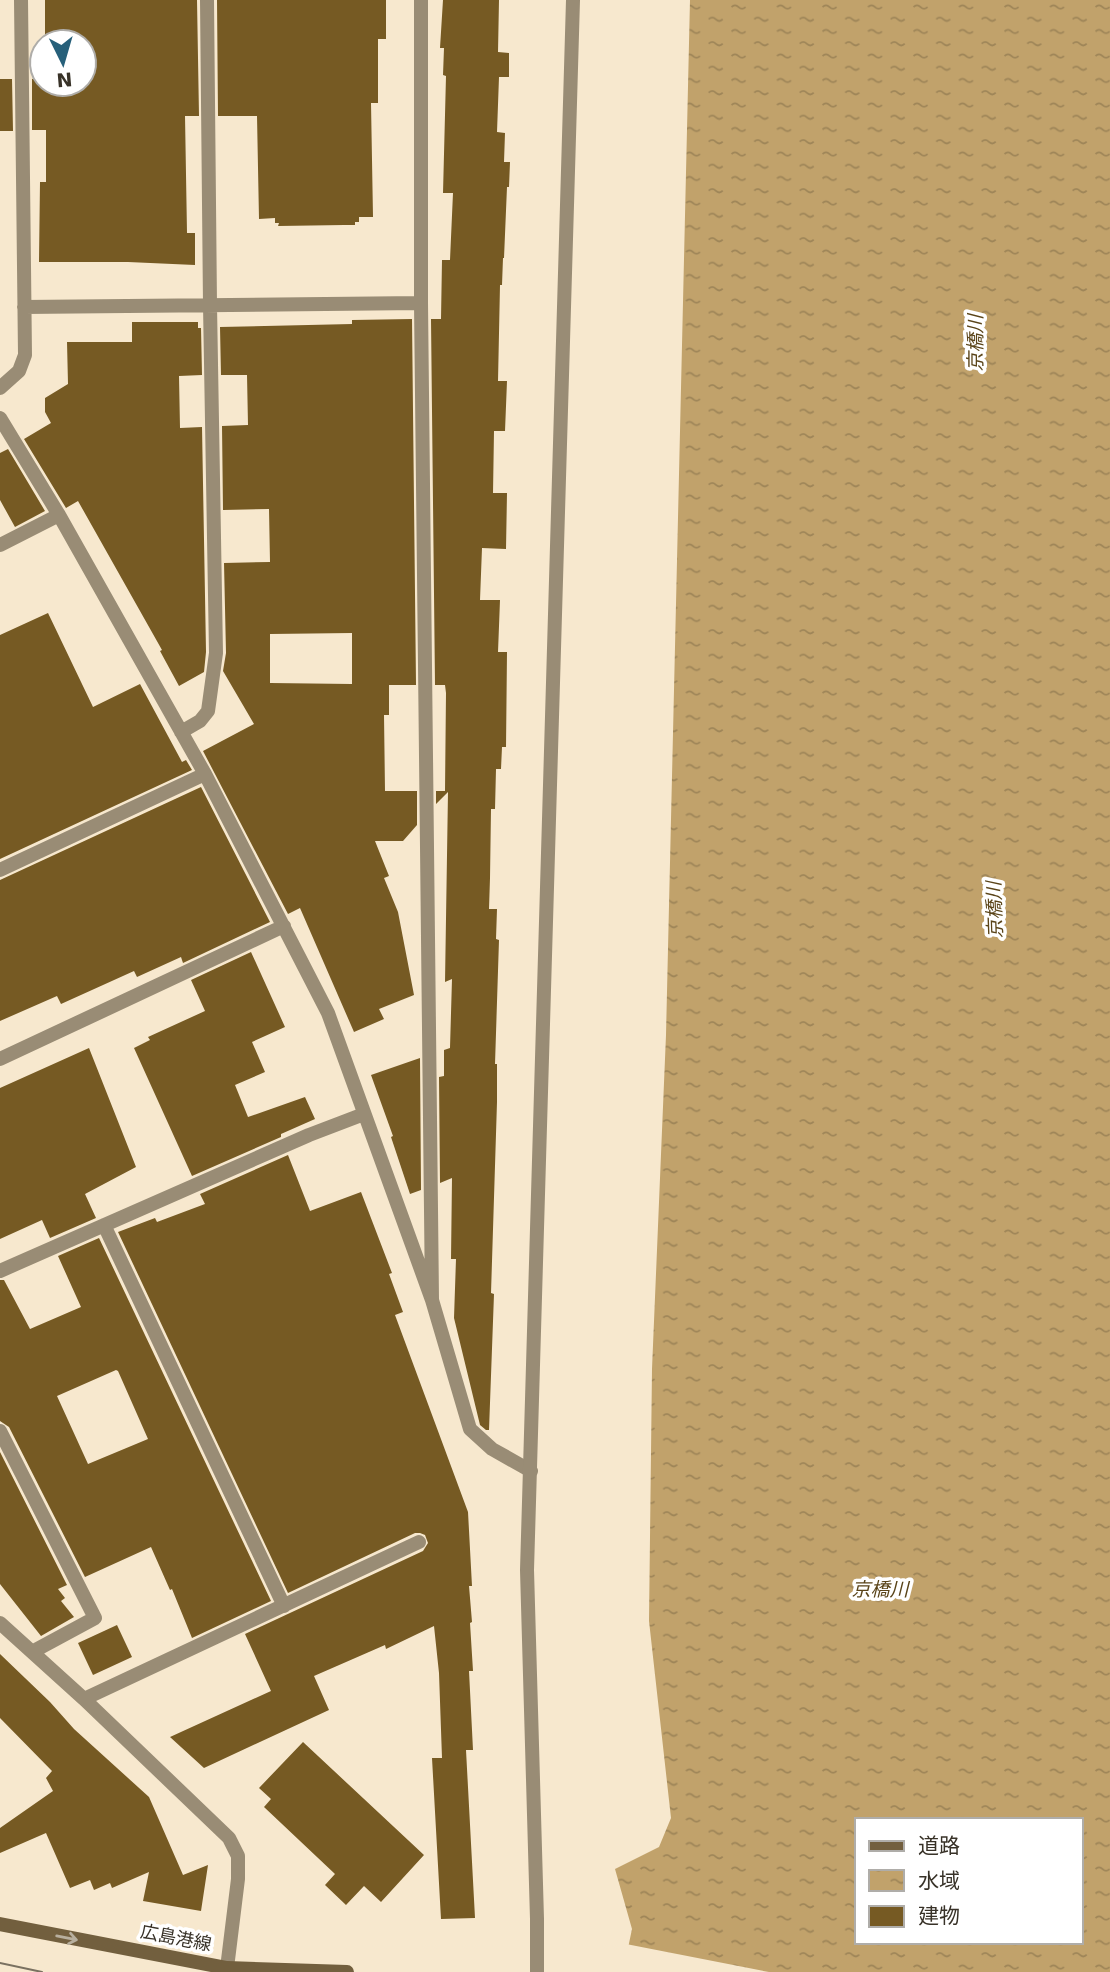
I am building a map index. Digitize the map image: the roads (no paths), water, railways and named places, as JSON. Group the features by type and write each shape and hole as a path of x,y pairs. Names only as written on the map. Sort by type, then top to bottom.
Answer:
{"main road":[{"name":"広島港線","path":"0,1924 227,1968 347,1972"}],"street":[{"path":"0,388 19,371 25,355 21,0"},
{"path":"181,732 200,722 208,711 216,653 209,305 207,0"},
{"path":"421,0 421,303 432,1300"},
{"path":"537,1972 527,1570 573,0"},
{"path":"24,307 421,303"},
{"path":"0,418 59,515 205,774 328,1013 432,1300 470,1429 492,1449 531,1471"},
{"path":"0,545 59,515"},
{"path":"0,870 205,774"},
{"path":"0,1059 284,926"},
{"path":"0,1271 309,1135 364,1114"},
{"path":"104,1226 284,1606"},
{"path":"0,1431 95,1618 32,1652"},
{"path":"84,1699 419,1542"},
{"path":"0,1623 229,1838 238,1856 238,1879 227,1968"}],"water":[{"name":"京橋川","path":"690,0 1110,0 1110,1972 623,1972 632,1929 615,1869 659,1847 671,1818 649,1621 652,1369 666,1035"}],"tram line":[{"path":"0,1963 42,1972"}]}
